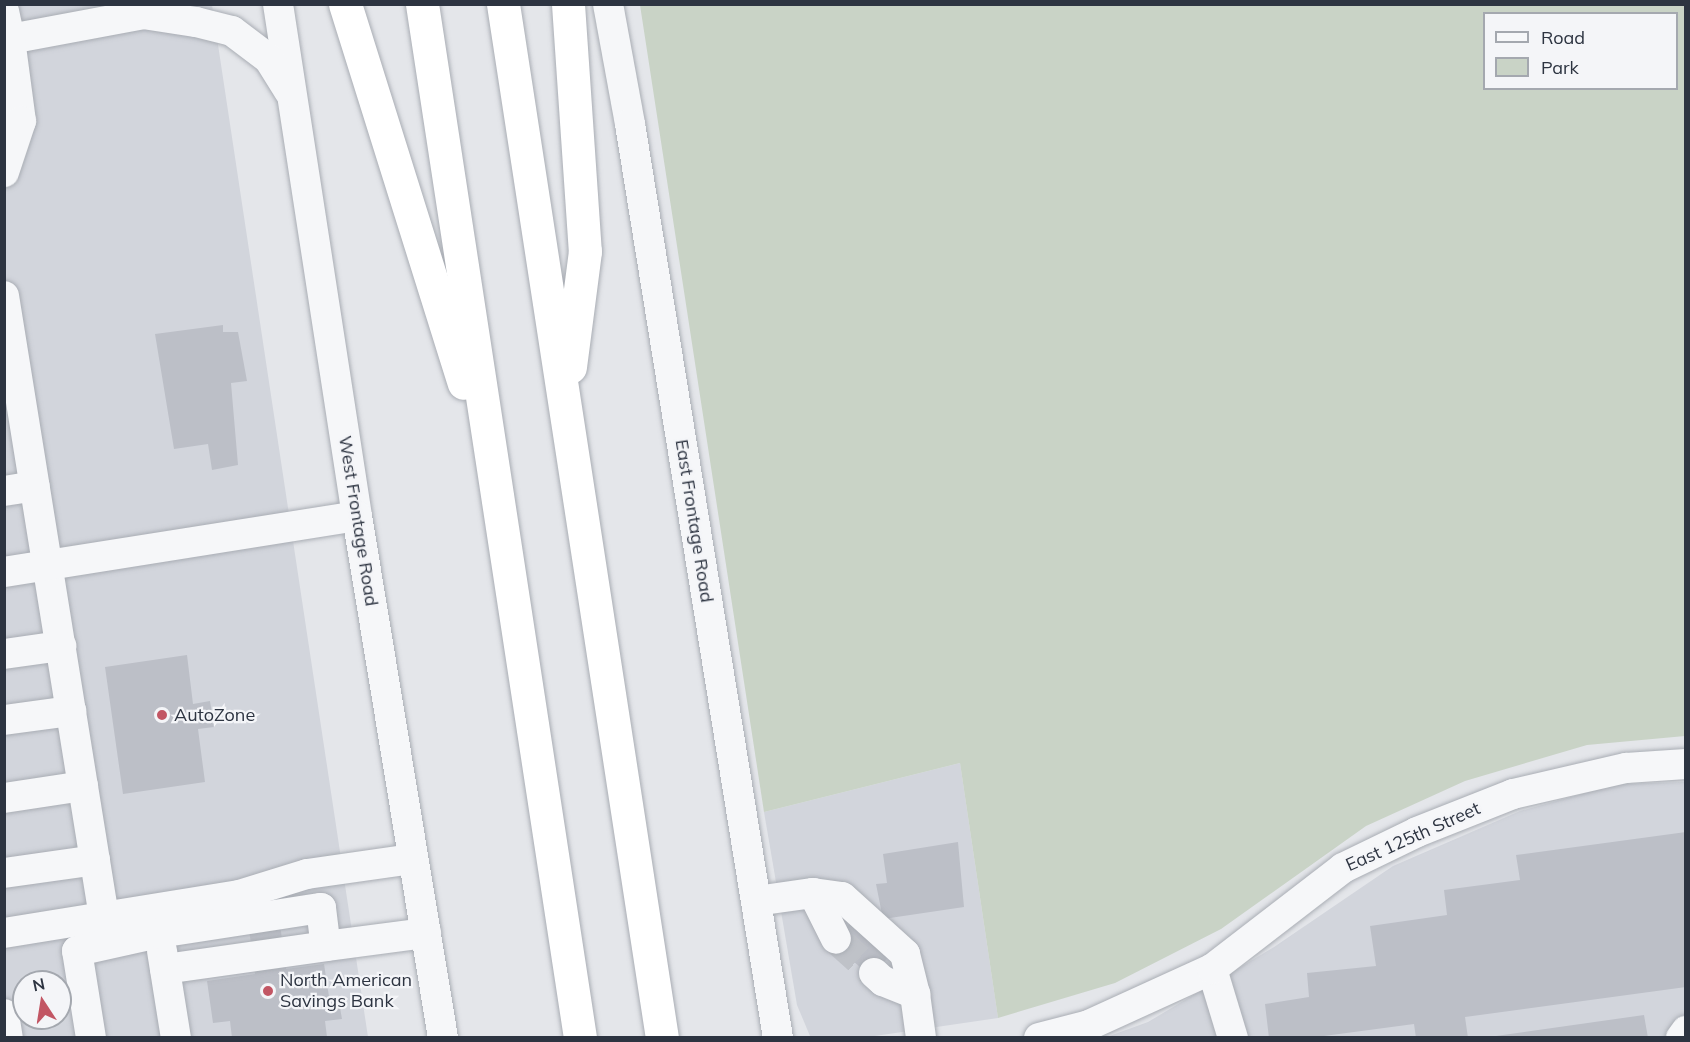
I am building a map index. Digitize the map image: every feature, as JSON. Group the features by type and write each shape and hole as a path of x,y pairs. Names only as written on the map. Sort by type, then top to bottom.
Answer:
{"highway":[{"path":"345,4 456,360 491,461"},
{"path":"422,4 580,1038"},
{"path":"503,4 662,1038"},
{"path":"565,405 585,251 568,4"}],"street":[{"name":"West Frontage Road","path":"278,4 357,516 443,1038"},
{"name":"East Frontage Road","path":"608,4 630,124 778,1038"},
{"path":"4,172 13,122 6,30 154,9 232,31 269,59 294,99"},
{"path":"4,296 14,413 35,486 104,917"},
{"path":"4,490 35,486"},
{"path":"4,572 357,516"},
{"path":"4,654 61,646"},
{"path":"4,720 71,711"},
{"name":"East 125th Street","path":"1039,1038 1089,1025 1212,969 1342,868 1417,832 1513,794 1626,768 1686,764"},
{"path":"4,798 83,786"},
{"path":"4,933 239,895 314,873 413,859"},
{"path":"4,873 95,860"},
{"path":"314,873 326,946"},
{"path":"813,893 836,939"},
{"path":"756,902 813,893 842,897 904,954 915,994 921,1038"},
{"path":"91,1038 76,951 159,933 321,908"},
{"path":"159,933 176,1038"},
{"path":"165,969 426,933"},
{"path":"1212,969 1233,1038"},
{"path":"874,973 883,981 915,994"},
{"path":"4,1014 8,1038"},
{"path":"1681,1038 1686,1031"}],"shaded area":[{"path":"5,5 212,5 368,1037 5,1038"},
{"path":"960,763 998,1018 868,1037 810,1036 797,1005 764,812"},
{"path":"1685,782 1685,1037 1104,1038 1148,1022 1274,947 1393,866 1520,811 1618,784"}],"green space":[{"path":"640,5 1685,5 1685,736 1587,745 1465,781 1366,826 1221,929 1115,983 998,1018 960,763 764,812"}],"building":[{"path":"223,325 223,332 238,332 247,381 231,383 238,465 212,470 208,444 174,449 155,334"},
{"name":"AutoZone","path":"187,655 193,704 210,701 214,727 198,729 205,782 123,794 105,667"},
{"path":"1686,832 1686,987 1465,1017 1468,1038 1416,1038 1414,1024 1309,1038 1269,1038 1265,1004 1309,997 1307,973 1376,966 1370,926 1447,915 1444,890 1520,880 1516,855"},
{"path":"958,842 964,907 883,919 876,884 887,883 883,854"},
{"path":"853,920 891,954 871,977 832,942"},
{"name":"North American Savings Bank","path":"280,924 286,969 324,964 330,1003 339,1002 342,1019 325,1021 327,1037 232,1038 230,1021 213,1023 207,981 255,974 249,929"},
{"path":"1644,1015 1648,1038 1496,1038 1496,1036"}],"tunnel":[{"path":"836,939 874,973"}],"place":[{"name":"AutoZone","path":"162,715"},
{"name":"North American Savings Bank","path":"268,991"}]}
